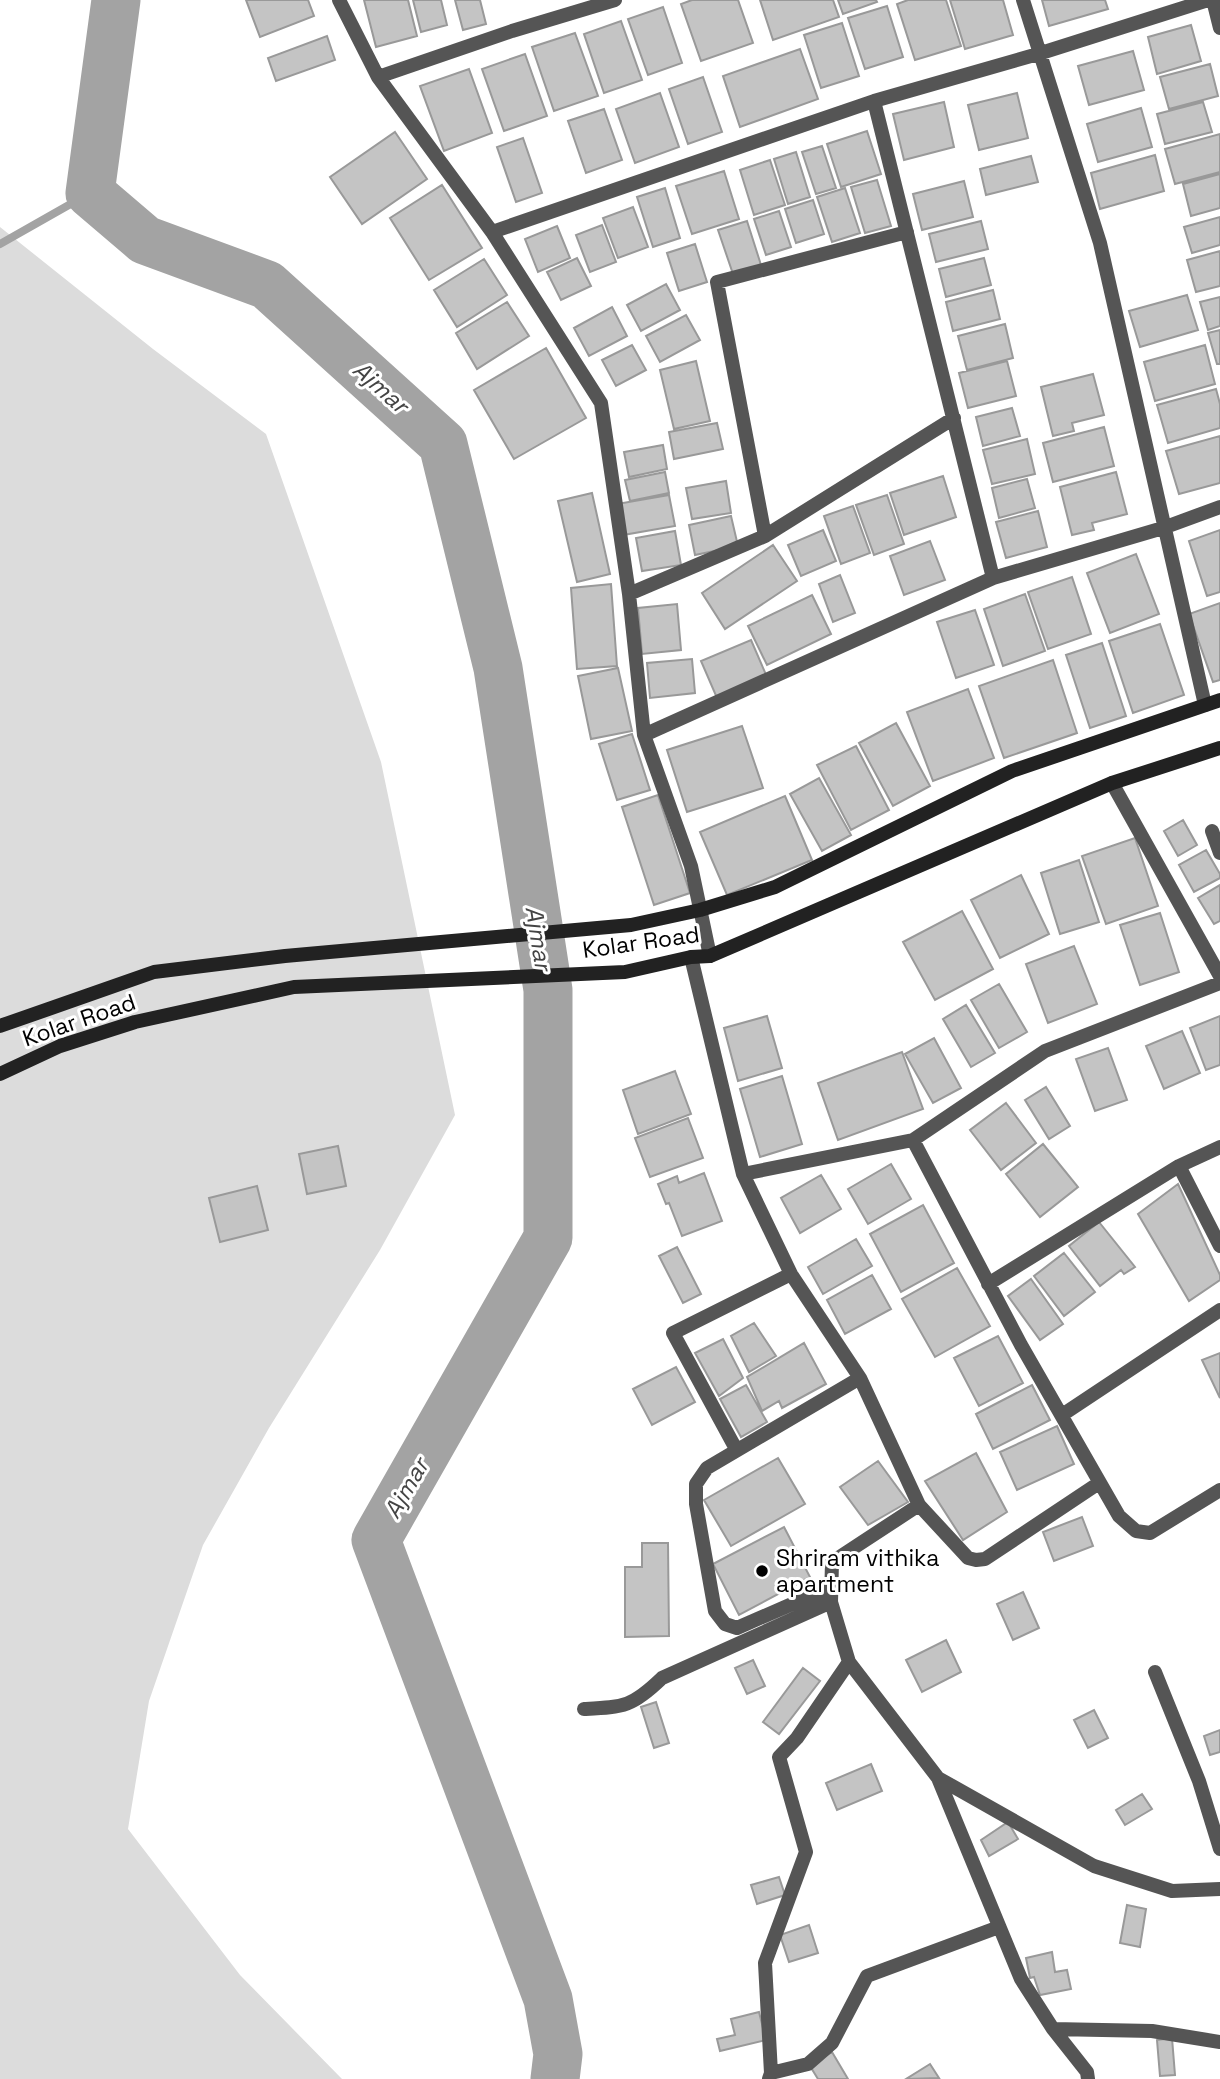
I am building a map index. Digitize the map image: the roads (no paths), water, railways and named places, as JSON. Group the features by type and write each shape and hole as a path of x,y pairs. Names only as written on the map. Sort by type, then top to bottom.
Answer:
{"main road":[{"name":"Kolar Road","path":"0,1026 154,972 285,956 631,925 700,910 775,887 1012,771 1220,700"},
{"name":"Kolar Road","path":"0,1074 60,1046 135,1022 294,987 625,972 691,957 710,956 1112,783 1220,748"}],"street":[{"path":"339,0 377,77 492,232 600,403 629,594 644,735 691,866 710,956"},
{"path":"377,77 512,31 615,0"},
{"path":"1023,0 1100,243 1205,705"},
{"path":"492,232 874,101 1038,54 1210,0 1220,28"},
{"path":"874,101 993,578"},
{"path":"765,536 718,282 907,232"},
{"path":"629,594 765,536 954,418"},
{"path":"644,735 993,578 1163,528 1220,507"},
{"path":"1112,783 1220,976"},
{"path":"1212,831 1220,853"},
{"path":"691,957 743,1174 791,1274 860,1378 919,1505 968,1558 985,1559 1099,1483"},
{"path":"743,1174 913,1140 1045,1051 1220,983"},
{"path":"913,1140 1021,1345 1119,1516 1136,1531 1150,1533 1220,1490"},
{"path":"988,1284 1178,1166 1220,1147"},
{"path":"1178,1166 1220,1246"},
{"path":"736,1449 673,1333 791,1274"},
{"path":"1062,1415 1220,1310"},
{"path":"831,1587 737,1628 725,1625 715,1611 696,1504 696,1483 707,1468 736,1449 860,1378"},
{"path":"919,1505 832,1562 831,1602 849,1662 939,1778 1021,1979 1053,2029 1087,2072 1088,2079"},
{"path":"584,1709 623,1707 643,1697 662,1678 831,1602"},
{"path":"849,1662 797,1738 779,1757 806,1852 765,1963 770,2076 808,2064 832,2043 867,1976 999,1927"},
{"path":"1155,1672 1199,1781 1220,1849"},
{"path":"939,1778 1094,1866 1172,1891 1220,1889"},
{"path":"1053,2029 1152,2031 1220,2042"}],"waterway":[{"name":"Ajmar","path":"116,0 90,193 145,240 267,285 443,444 498,668 548,990 548,1238 376,1540 548,1999 558,2054 555,2079"},
{"path":"0,244 90,193"}],"place":[{"name":"Shriram vithika apartment","path":"762,1571"}]}
